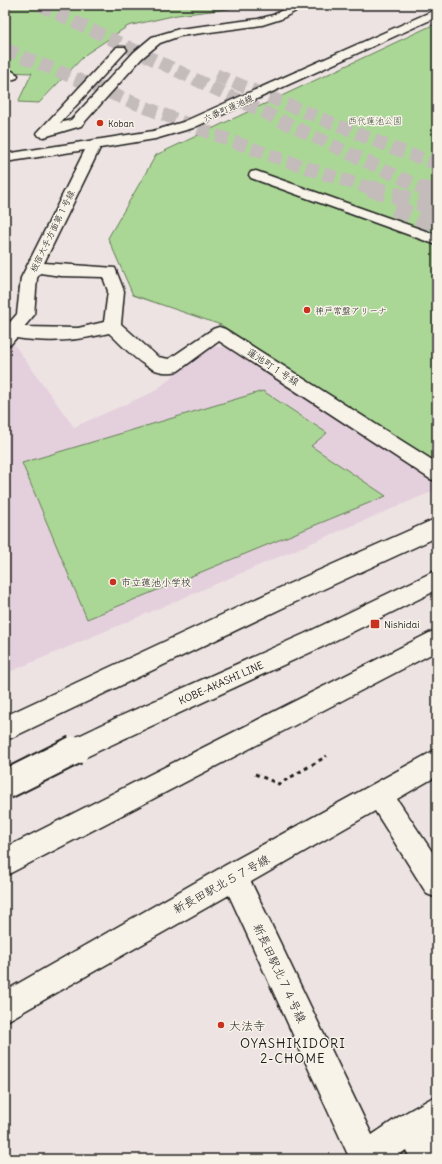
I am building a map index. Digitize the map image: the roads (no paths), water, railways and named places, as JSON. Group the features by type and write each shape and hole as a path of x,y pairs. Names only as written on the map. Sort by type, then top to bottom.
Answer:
{"street":[{"path":"44,133 76,123 138,54 156,40 180,33 258,22 277,17 301,5"},
{"path":"43,151 44,133 122,50 136,39 162,28 248,11"},
{"name":"六番町蓮池線","path":"5,158 155,135 188,125 437,13"},
{"name":"板宿大手方面第１号線","path":"8,336 25,315 29,278 95,144"},
{"path":"256,175 437,240"},
{"path":"8,336 78,334 112,326 116,291 109,272 61,271 35,267"},
{"name":"蓮池町１号線","path":"112,326 152,363 172,366 219,333 437,473"},
{"path":"5,729 283,597 437,527"},
{"name":"KOBE-AKASHI LINE","path":"5,785 123,727 312,641 437,579"},
{"path":"5,862 437,639"},
{"name":"新長田駅北５７号線","path":"5,1007 437,762"},
{"path":"380,795 437,884"},
{"name":"新長田駅北７４号線","path":"234,876 365,1158"},
{"path":"365,1158 437,1110"},
{"path":"411,1127 427,1159"}],"tunnel":[{"path":"40,5 424,189"},
{"path":"5,49 187,124 279,158 373,189"},
{"path":"216,75 393,148 437,164"},
{"path":"369,188 437,207"},
{"path":"422,188 437,195"},
{"path":"394,208 437,225"}],"place":[{"name":"Koban","path":"100,123"},
{"name":"神戸常盤アリーナ","path":"307,310"},
{"name":"市立蓮池小学校","path":"113,582"},
{"name":"Nishidai","path":"375,624"},
{"name":"大法寺","path":"221,1025"}],"district":[{"name":"OYASHIKIDORI 2-CHOME","path":"293,1050"}],"park label":[{"name":"西代蓮池公園","path":"375,120"}]}
